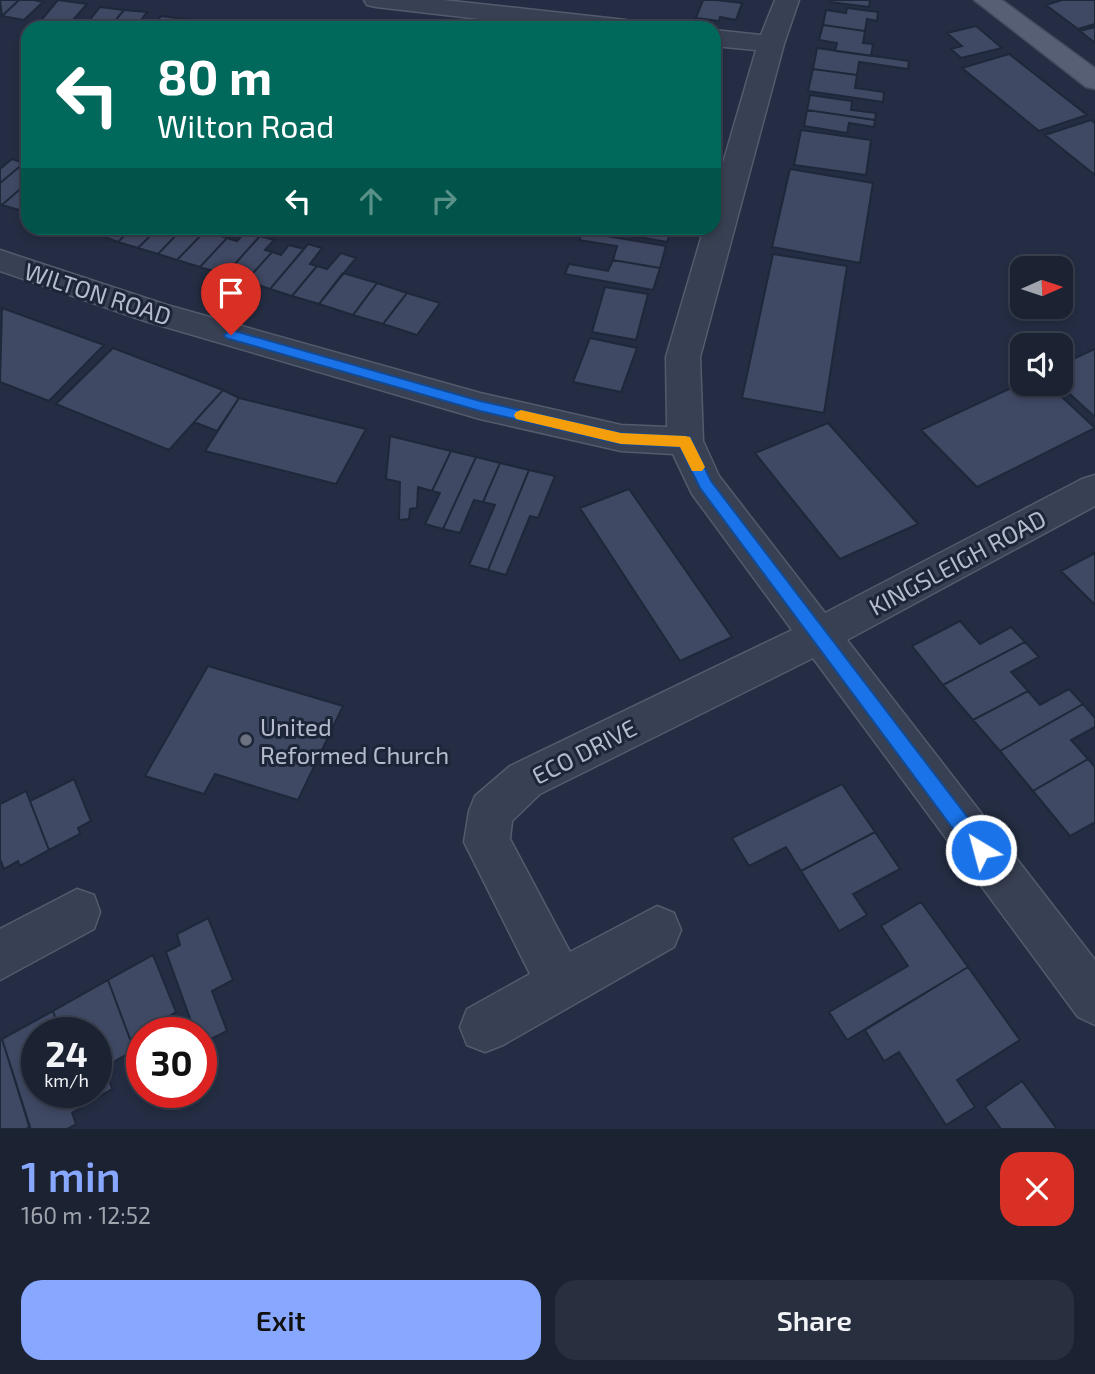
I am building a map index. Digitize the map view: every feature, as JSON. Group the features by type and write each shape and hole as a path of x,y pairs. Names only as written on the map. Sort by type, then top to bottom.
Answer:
{"main road":[{"path":"987,0 1095,81"}],"street":[{"path":"376,0 563,21"},
{"path":"721,222 771,44 787,0"},
{"path":"721,39 771,44"},
{"path":"717,235 683,357 685,441 705,484 1095,1000"},
{"name":"WILTON ROAD","path":"0,260 156,313 480,406 621,438 685,441"},
{"name":"KINGSLEIGH ROAD","path":"818,636 1095,489"},
{"name":"ECO DRIVE","path":"561,984 487,842 491,811 525,780 818,636"},
{"path":"0,956 77,912"},
{"path":"485,1027 657,930"}],"building":[{"path":"0,0 19,0 2,16"},
{"path":"19,0 43,2 24,20 2,16"},
{"path":"58,0 87,4 72,21 40,21"},
{"path":"703,0 742,3 736,20 720,17 719,21 696,18"},
{"path":"830,0 870,0 869,7"},
{"path":"1062,0 1095,0 1095,24 1078,29 1046,5"},
{"path":"100,7 124,10 115,21 89,21"},
{"path":"847,8 878,12 877,21 867,19 865,31 823,25 826,10 846,13"},
{"path":"124,10 147,12 140,21 115,21"},
{"path":"161,16 184,19 182,21 157,21"},
{"path":"823,25 865,31 863,43 873,44 871,56 835,51 837,43 819,40"},
{"path":"976,26 1002,48 961,58 951,49 962,46 947,33"},
{"path":"1095,27 1095,43 1080,31"},
{"path":"817,48 909,61 908,69 859,62 857,75 813,69"},
{"path":"1009,54 1087,115 1039,131 962,68"},
{"path":"813,69 857,75 855,88 884,92 883,102 808,91"},
{"path":"810,95 852,101 851,110 876,113 875,120 807,110"},
{"path":"807,110 875,120 874,127 849,123 847,133 804,126"},
{"path":"1091,120 1095,123 1095,175 1045,135"},
{"path":"801,130 871,140 866,175 794,165"},
{"path":"12,159 21,162 21,166 0,183 0,169"},
{"path":"21,166 21,188 2,205 0,183"},
{"path":"790,169 873,183 860,263 772,247"},
{"path":"21,188 19,210 2,205"},
{"path":"99,235 125,235 118,242"},
{"path":"125,235 151,235 138,248 118,242"},
{"path":"151,235 176,235 158,254 138,248"},
{"path":"176,235 201,235 177,260 158,254"},
{"path":"201,235 222,235 227,238 200,267 177,260"},
{"path":"243,235 261,235 225,275 200,267 227,238 237,241"},
{"path":"582,235 601,235 666,246 660,268 613,260 617,246 579,240"},
{"path":"628,235 670,235 667,242"},
{"path":"260,236 274,240 265,250 272,252 246,281 225,275"},
{"path":"308,244 322,248 310,264 317,266 292,296 270,289"},
{"path":"289,245 304,249 270,289 246,281 272,252 281,255"},
{"path":"341,253 356,258 319,304 292,296 317,266 327,269"},
{"path":"773,254 847,266 824,413 742,398"},
{"path":"613,260 660,268 653,290 565,274 569,264 608,271"},
{"path":"343,273 377,283 353,315 319,304"},
{"path":"377,283 407,293 383,324 353,315"},
{"path":"605,287 648,294 636,340 592,332"},
{"path":"407,293 440,303 417,335 383,324"},
{"path":"2,308 104,345 49,401 0,382"},
{"path":"590,338 637,348 621,392 573,382"},
{"path":"113,348 223,390 169,450 56,404"},
{"path":"1095,349 1095,417 1072,396 1073,359"},
{"path":"1010,389 1010,396 1061,396 1095,428 977,487 921,430"},
{"path":"223,390 239,398 217,431 194,422"},
{"path":"239,398 366,429 336,484 205,451"},
{"path":"828,423 918,524 840,559 755,453"},
{"path":"390,436 451,451 432,491 418,487 417,508 410,509 409,519 399,520 400,482 386,479"},
{"path":"451,451 476,457 443,529 425,524 440,493 432,491"},
{"path":"476,457 500,463 483,502 474,500 460,533 443,529"},
{"path":"500,463 529,470 488,570 469,565 495,505 483,502"},
{"path":"529,470 555,476 538,518 530,516 506,575 488,570"},
{"path":"629,489 732,637 680,661 580,508"},
{"path":"1095,553 1095,605 1061,571"},
{"path":"960,621 980,644 1011,627 1025,642 943,685 912,646"},
{"path":"1025,642 1039,657 1011,672 1028,691 973,720 943,685"},
{"name":"United Reformed Church","path":"208,666 343,706 298,800 215,774 204,794 145,776"},
{"path":"1069,689 1083,704 1000,751 973,720 1028,691 1040,705"},
{"path":"1083,704 1095,718 1095,727 1071,740 1088,759 1033,791 1000,751"},
{"path":"1088,759 1095,767 1095,822 1070,836 1033,791"},
{"path":"74,779 91,821 78,828 80,834 49,850 30,801"},
{"path":"842,784 875,832 801,871 786,847 749,866 732,838"},
{"path":"26,791 49,850 20,866 18,861 4,869 0,859 0,804"},
{"path":"875,832 900,869 853,894 867,915 839,931 801,871"},
{"path":"921,902 968,967 847,1040 829,1012 908,966 881,926"},
{"path":"208,918 233,980 212,991 227,1031 217,1036 217,1017 190,1017 166,952 180,945 177,934"},
{"path":"153,955 176,1012 167,1017 126,1017 126,1028 108,980"},
{"path":"968,967 1020,1040 957,1080 975,1107 946,1125 899,1052 884,1061 865,1030"},
{"path":"108,980 126,1028 126,1055 112,1063 112,1017 55,1017 53,1011"},
{"path":"53,1011 55,1017 42,1017"},
{"path":"21,1029 21,1100 2,1039"},
{"path":"2,1039 21,1099 21,1108 24,1108 30,1127 26,1129 0,1129"},
{"path":"1022,1081 1057,1129 1001,1129 985,1107"},
{"path":"23,1108 80,1108 72,1113 76,1124 67,1129 30,1129"}],"slow traffic":[{"path":"521,415 621,438 685,441 697,467"}],"place":[{"name":"United Reformed Church","path":"246,740"}],"route":[{"path":"231,335 480,406 621,438 685,441 705,484 981,850"}]}
